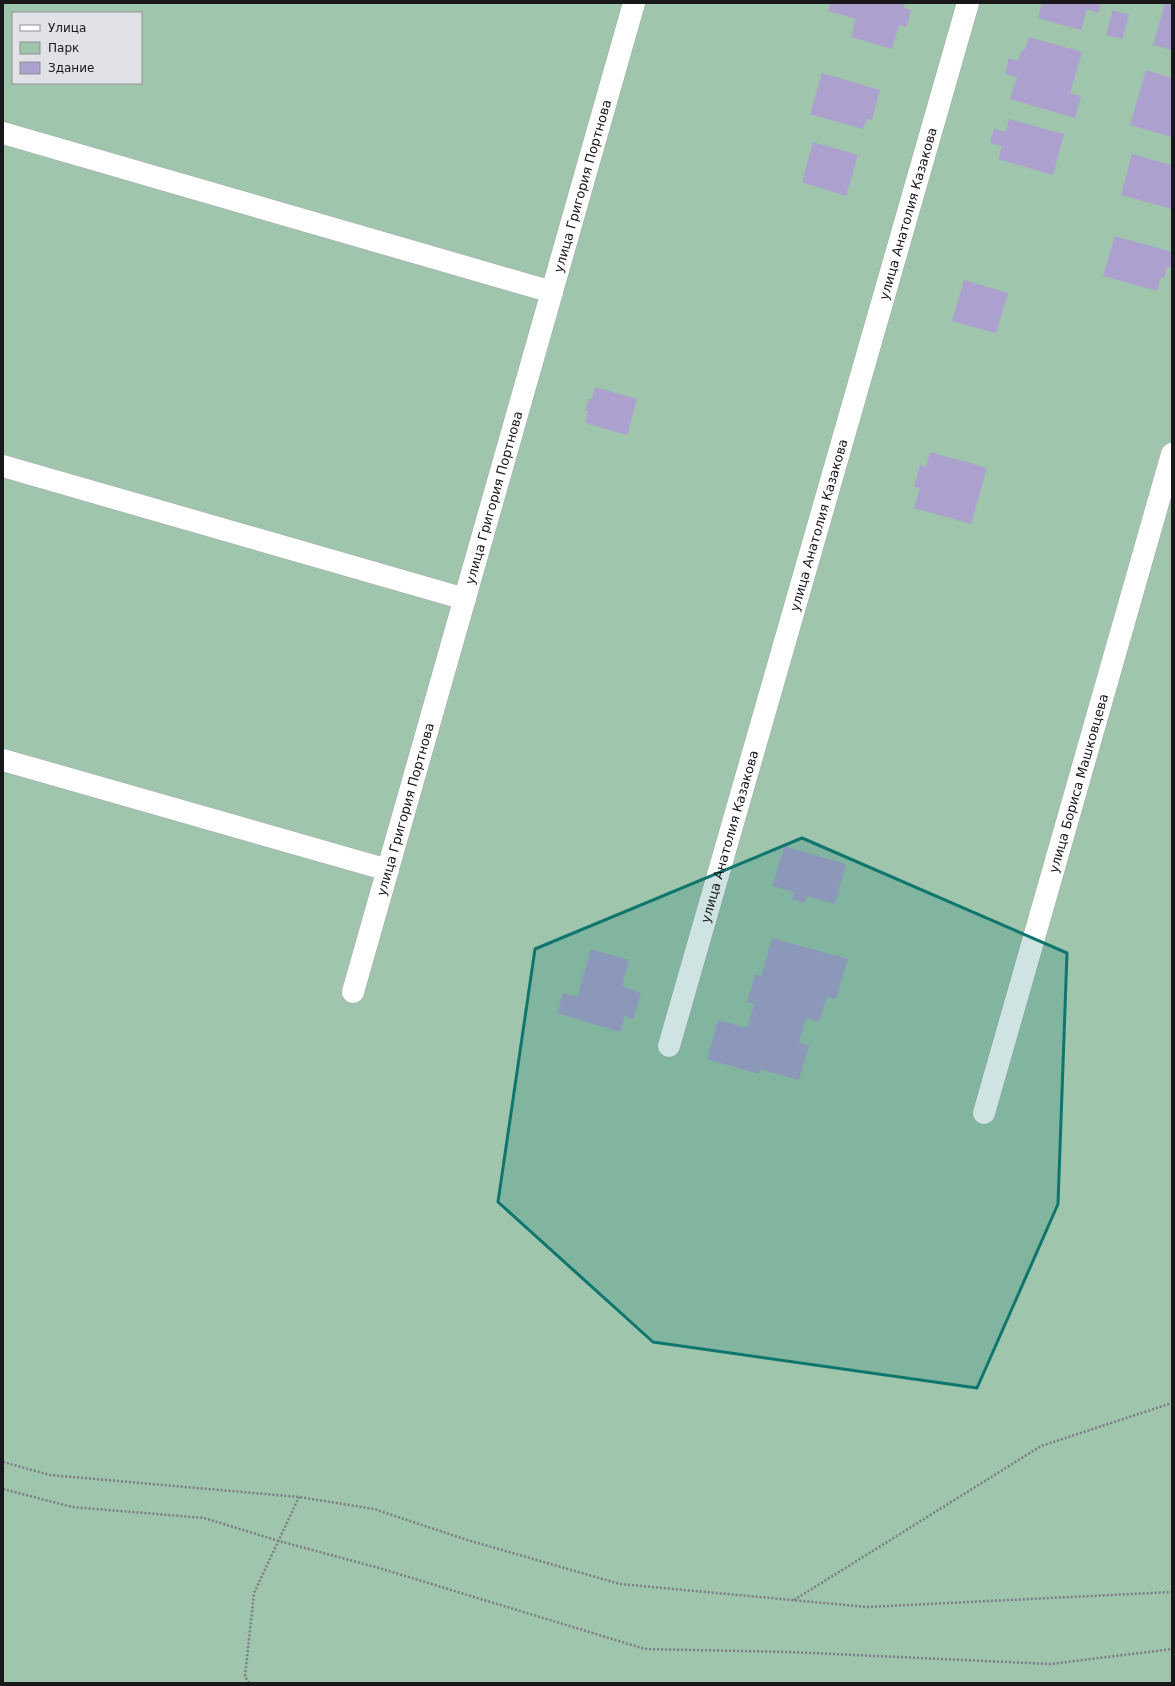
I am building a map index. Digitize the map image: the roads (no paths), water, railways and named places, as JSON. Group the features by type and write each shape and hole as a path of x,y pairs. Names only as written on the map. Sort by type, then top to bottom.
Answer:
{"street":[{"name":"улица Григория Портнова","path":"353,992 634,3"},
{"name":"улица Анатолия Казакова","path":"669,1046 968,3"},
{"path":"3,133 552,292"},
{"name":"улица Бориса Машковцева","path":"984,1113 1172,454"},
{"path":"3,466 465,599"},
{"path":"3,760 388,870"}]}
